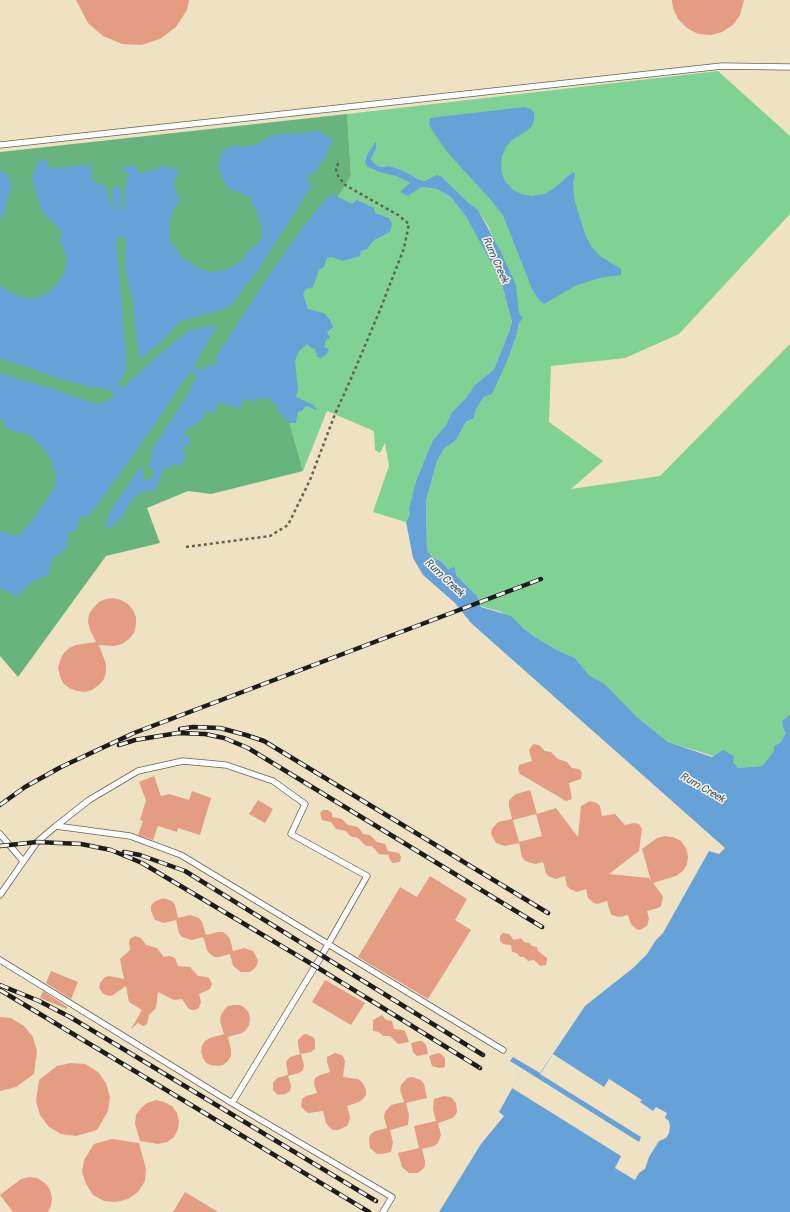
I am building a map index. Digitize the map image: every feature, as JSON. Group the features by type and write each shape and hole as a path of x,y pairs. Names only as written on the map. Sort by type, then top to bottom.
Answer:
{"lane":[{"path":"0,145 722,66 790,67"},
{"path":"0,895 22,861 37,842 89,800 138,771 183,761 226,765 273,781 305,804 291,834 367,876 328,945 232,1103"},
{"path":"56,826 130,836 181,855 503,1050"},
{"path":"0,834 22,861"},
{"path":"0,960 232,1103 392,1197 383,1212"}],"path":[{"path":"186,547 270,536 288,525 310,480 335,414 380,310 404,248 409,224 398,215 345,185 338,176 336,169 340,161"}],"green space":[{"path":"718,71 790,136 790,214 679,334 625,358 551,366 549,422 603,461 571,489 660,476 790,344 790,714 782,721 783,728 787,733 781,742 774,746 774,751 762,766 738,768 733,762 668,742 637,717 605,684 589,675 575,658 557,650 535,637 501,612 481,606 477,596 457,576 455,571 449,570 441,561 433,558 427,550 426,501 437,461 444,449 456,440 466,422 474,418 476,409 484,397 492,393 509,357 519,323 522,318 519,313 507,267 488,226 478,210 442,177 430,178 424,181 390,166 379,167 371,159 376,149 376,141 365,163 421,187 437,189 451,197 467,218 501,281 512,322 494,369 474,386 466,398 452,412 446,425 433,440 416,481 412,499 411,515 406,522 373,512 389,466 385,443 380,453 375,450 374,431 327,411 303,471 288,417 236,357 351,176 347,114"},
{"path":"347,114 351,176 236,357 288,417 303,471 211,494 188,491 147,508 160,543 106,556 18,677 0,656 0,152"}],"water":[{"path":"524,107 531,109 534,113 534,120 532,126 528,130 512,140 506,147 502,156 501,165 502,174 505,181 512,189 521,194 532,196 544,194 553,189 573,172 575,174 573,183 574,198 585,234 591,246 600,256 621,269 621,275 599,278 575,286 544,304 539,300 532,289 503,215 447,152 429,125 430,118"},
{"path":"321,131 321,135 332,138 324,160 321,162 318,169 311,173 307,181 312,185 258,272 254,274 237,298 226,309 179,322 167,336 139,360 133,303 125,267 126,237 116,238 126,357 125,362 127,369 119,383 122,388 177,339 190,330 218,325 194,365 199,370 203,370 210,363 212,368 217,361 215,358 269,275 301,230 330,195 334,193 338,197 352,204 357,200 374,208 375,213 389,218 392,224 390,232 374,240 367,249 361,251 360,256 343,261 331,257 327,258 324,267 319,270 313,287 306,289 303,294 308,309 324,313 330,320 333,327 327,332 330,337 326,340 324,347 329,349 327,354 321,358 317,357 315,348 312,349 307,344 299,351 295,361 298,389 296,397 314,405 317,410 306,406 302,411 298,412 296,423 289,423 288,418 285,420 278,411 278,406 272,403 271,398 265,400 259,397 257,402 245,399 242,400 242,407 234,407 219,403 214,413 207,411 201,421 186,429 184,434 189,437 190,446 184,447 183,454 188,457 184,458 182,466 172,463 170,468 164,469 157,487 152,491 141,491 130,503 121,518 110,528 106,528 109,513 141,466 145,480 152,479 153,471 149,466 151,459 154,456 150,453 189,392 197,376 190,372 142,443 90,515 80,517 77,530 70,530 65,550 52,559 48,576 40,578 29,584 17,596 0,588 0,531 19,536 47,500 55,487 56,473 48,454 32,437 25,433 9,430 0,419 0,373 96,404 105,402 114,396 110,389 96,388 64,380 0,358 0,285 16,295 27,298 39,297 55,286 63,276 66,267 67,257 60,240 62,232 43,213 31,177 39,161 49,159 47,167 57,168 87,165 93,167 91,178 97,184 102,183 107,189 111,208 113,208 112,193 114,186 118,186 121,190 121,209 124,210 125,188 129,173 121,170 124,167 134,165 141,174 149,170 154,171 163,166 179,170 173,185 176,188 175,193 181,198 175,207 169,222 170,242 180,256 199,268 211,272 226,270 243,260 250,248 257,245 262,237 261,224 250,197 229,189 223,180 219,170 219,160 222,152 231,146 242,147 256,145 272,135"},
{"name":"Rum Creek","path":"376,141 376,149 371,159 379,167 390,166 424,181 437,175 442,177 478,210 500,250 516,285 519,313 523,318 519,323 509,357 492,394 484,397 476,409 474,418 466,422 456,440 444,449 437,461 426,501 427,550 433,558 441,561 449,570 453,567 455,568 457,576 477,596 481,607 511,616 535,637 557,650 575,658 589,675 605,684 637,717 668,742 712,757 723,750 734,756 733,762 738,768 762,766 774,751 774,746 781,742 786,733 783,728 782,721 790,714 790,1212 439,1212 481,1144 504,1116 499,1112 523,1069 510,1061 513,1057 540,1073 585,1006 633,968 647,954 656,940 663,933 709,851 719,854 725,848 471,623 455,603 423,575 413,558 406,522 410,515 409,509 416,481 427,454 433,440 446,425 452,412 466,398 474,386 494,369 512,322 501,281 467,218 451,197 437,189 421,187 408,196 400,192 410,183 396,176 368,167 365,163 367,155"},
{"path":"0,170 8,175 11,186 5,214 4,216 0,217"}],"pier":[{"path":"553,1054 604,1087 609,1079 642,1100 640,1102 653,1111 656,1107 667,1113 665,1118 669,1121 669,1133 666,1138 659,1141 649,1157 645,1169 639,1173 635,1180 615,1168 621,1156 512,1088 523,1069 639,1142 641,1137 540,1074"}],"building":[{"path":"76,0 189,0 187,10 176,27 160,39 141,45 122,44 103,36 88,23"},
{"path":"672,0 744,0 740,15 733,25 722,32 711,35 698,34 687,28 678,19 673,8"},
{"path":"113,598 128,604 133,610 136,617 134,633 122,644 114,646 99,645 106,664 106,672 104,679 99,685 92,690 85,692 69,688 63,683 58,668 63,654 69,648 76,645 96,642 88,622 89,614 99,602"},
{"path":"533,744 539,745 545,751 551,752 558,759 567,762 572,768 579,769 582,772 581,779 569,783 572,799 566,801 520,774 518,769 519,765 532,761 529,750"},
{"path":"154,776 161,796 169,794 189,800 192,791 211,798 200,835 178,828 177,832 158,826 153,840 138,835 143,821 140,820 146,800 139,782"},
{"path":"530,790 537,814 556,808 578,837 581,806 590,801 597,803 600,806 602,816 615,814 625,825 634,823 639,824 642,829 639,851 609,874 649,878 651,881 642,849 657,838 665,836 673,837 681,841 686,848 688,856 687,864 683,871 676,876 653,883 663,898 661,906 647,911 649,919 647,926 640,930 636,929 631,924 628,915 619,917 612,915 607,901 597,904 588,898 586,889 577,892 570,889 567,886 565,876 556,879 548,876 543,862 535,864 525,861 522,857 519,843 505,846 496,843 491,834 492,829 498,822 512,819 509,801 516,794","holes":["536,814 542,836 519,842 513,820"]},
{"path":"258,800 273,809 265,823 249,814"},
{"path":"323,810 328,810 332,813 332,817 342,819 348,825 358,827 363,834 370,835 377,842 385,844 388,851 399,853 401,857 400,862 393,863 388,855 379,854 372,846 366,846 358,838 350,836 346,831 336,829 331,822 322,820 320,813"},
{"path":"430,876 467,899 455,920 471,930 428,999 358,957 400,887 417,897"},
{"path":"163,898 172,901 175,905 178,918 190,915 199,918 202,922 206,935 223,932 227,935 230,939 233,951 244,948 253,951 258,960 257,965 250,972 241,972 233,966 230,954 214,957 210,954 207,950 203,937 192,940 182,937 179,933 176,920 164,923 155,920 151,911 151,906 154,902"},
{"path":"503,933 509,934 514,940 521,938 524,942 537,947 538,951 547,958 546,965 540,966 534,960 528,961 524,957 520,957 517,953 512,952 511,945 503,944 500,941 500,936"},
{"path":"135,936 141,938 146,945 157,948 164,957 169,956 175,958 178,966 190,967 198,976 209,978 212,984 210,989 199,994 201,1002 199,1008 191,1010 182,999 174,1000 158,992 156,1008 149,1015 147,1024 143,1026 138,1023 131,1029 142,1010 129,1002 126,986 110,996 103,994 99,987 100,983 105,977 109,976 124,979 120,959 130,950 130,939"},
{"path":"51,971 78,982 71,999 46,983"},
{"path":"325,980 365,1003 351,1025 312,1002"},
{"path":"43,991 67,1007 67,1009 40,998"},
{"path":"240,1005 249,1013 249,1025 242,1033 228,1037 231,1056 228,1061 223,1065 217,1066 206,1063 201,1052 202,1046 205,1041 210,1038 224,1034 220,1021 221,1015 228,1006"},
{"path":"382,1015 386,1020 392,1021 394,1029 405,1031 409,1042 398,1044 390,1036 383,1036 379,1032 373,1031 373,1020"},
{"path":"0,1017 11,1018 24,1026 33,1037 37,1051 34,1074 16,1087 0,1091"},
{"path":"306,1034 313,1037 315,1040 315,1049 311,1052 301,1054 304,1065 303,1070 299,1073 288,1076 291,1085 290,1091 285,1094 278,1095 273,1090 273,1083 277,1078 288,1075 286,1062 290,1057 300,1054 298,1040"},
{"path":"422,1041 426,1045 428,1054 417,1056 413,1052 411,1043"},
{"path":"335,1053 342,1055 345,1061 343,1077 358,1079 362,1082 366,1090 366,1095 363,1099 347,1106 350,1117 349,1122 347,1126 338,1130 333,1130 329,1127 326,1123 323,1111 308,1113 302,1108 301,1105 302,1099 306,1096 317,1093 314,1084 315,1078 330,1072 327,1057"},
{"path":"438,1053 445,1058 445,1067 439,1068 432,1066 429,1056"},
{"path":"71,1063 85,1064 98,1072 106,1083 110,1097 108,1111 97,1130 76,1136 61,1134 49,1127 40,1115 36,1101 39,1080 57,1066"},
{"path":"412,1077 421,1080 424,1084 427,1098 406,1103 409,1115 408,1125 390,1130 393,1142 391,1152 377,1154 370,1148 369,1138 375,1131 387,1128 384,1117 385,1112 391,1105 404,1102 400,1090 401,1085 407,1078"},
{"path":"444,1096 451,1097 456,1103 457,1112 454,1117 438,1123 441,1135 438,1143 434,1146 422,1149 425,1166 422,1170 418,1173 409,1173 402,1167 398,1153 419,1148 414,1126 436,1121 433,1109 434,1099"},
{"path":"156,1100 172,1106 177,1113 179,1121 178,1129 174,1137 167,1142 158,1144 140,1141 135,1124 136,1115 141,1108 147,1103"},
{"path":"112,1139 139,1143 146,1169 145,1181 138,1192 128,1199 116,1202 104,1201 93,1195 86,1184 82,1172 84,1160 94,1144"},
{"path":"29,1177 37,1178 45,1183 50,1190 52,1198 51,1206 48,1212 13,1212 0,1195 21,1179"},
{"path":"185,1192 218,1212 173,1212"}],"railway":[{"path":"0,805 25,787 61,767 134,733 541,579"},
{"path":"180,729 193,727 220,728 264,741 548,913"},
{"path":"119,745 135,740 178,733 205,734 224,738 248,748 542,927"},
{"path":"0,846 37,842 81,844 111,850 142,863 315,966 480,1068"},
{"path":"124,852 140,855 185,871 483,1055"},
{"path":"0,985 39,1001 70,1017 376,1201"},
{"path":"0,990 369,1212"}]}
